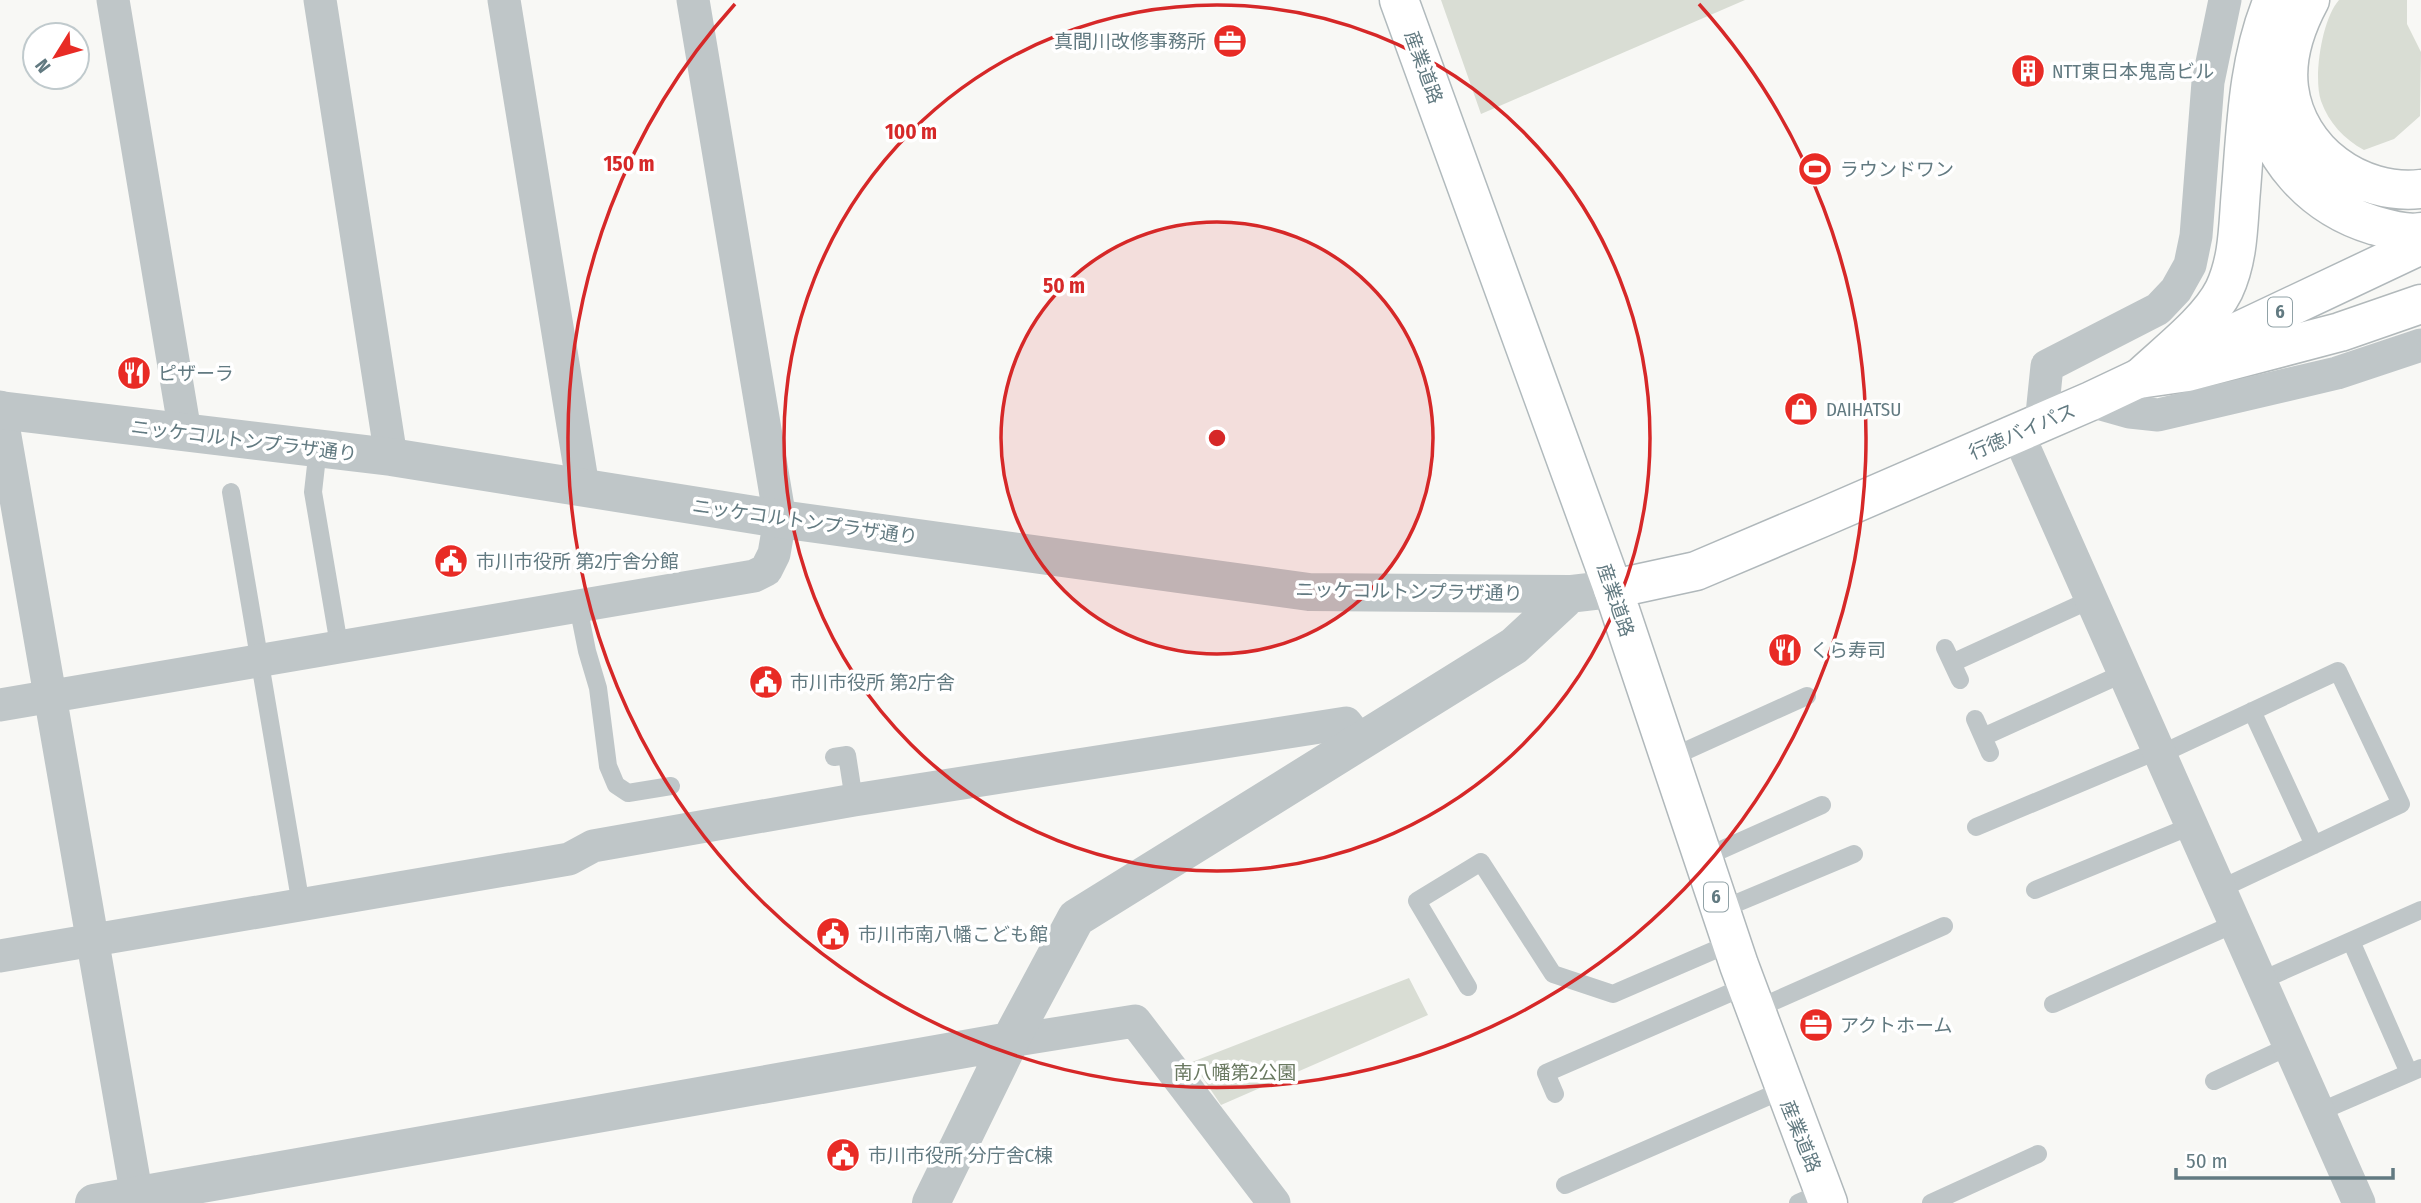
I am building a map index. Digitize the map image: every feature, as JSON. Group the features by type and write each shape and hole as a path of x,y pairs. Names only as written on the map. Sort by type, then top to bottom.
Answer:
{"main road":[{"name":"産業道路","path":"1399,0 1613,589 1783,1090 1816,1199"},
{"path":"2139,379 2211,309 2231,271 2238,239 2245,137 2258,44 2273,0"},
{"path":"2310,0 2299,21 2289,66 2289,88 2303,127 2330,162 2348,175 2392,189 2421,188"},
{"path":"2254,71 2260,110 2268,137 2315,196 2357,220 2387,229 2421,232"},
{"name":"行徳バイパス","path":"1613,589 1696,571 2029,429 2421,245"},
{"path":"2139,379 2188,372 2340,332 2421,304"}],"street":[{"path":"113,0 185,432"},
{"path":"320,0 391,457"},
{"path":"504,0 583,487"},
{"path":"0,705 339,645 579,607 754,576 766,570 774,554 780,519 693,0"},
{"path":"2225,0 2208,82 2196,236 2190,265 2176,290 2158,309 2047,366 2029,429 2092,599 2218,890 2359,1203"},
{"path":"2091,401 2130,412 2158,415 2337,373 2421,345"},
{"path":"0,409 138,1199"},
{"name":"ニッケコルトンプラザ通り","path":"0,409 391,457 780,519 1309,592 1570,594 1613,589"},
{"path":"931,1203 1010,1041 1076,918 1514,646 1570,594"},
{"path":"0,956 569,859 593,846 854,800 1346,723 1359,740"},
{"path":"94,1203 138,1199 1010,1041 1135,1021 1273,1203"}],"lane":[{"path":"318,448 313,492 339,645"},
{"path":"232,492 301,905"},
{"path":"1960,680 1948,656 2092,599"},
{"path":"579,607 587,651 602,687 609,730 608,766 616,785 628,793 671,786"},
{"path":"1976,827 2160,752 2338,671 2401,804 2218,890"},
{"path":"1975,719 1986,745 2124,673"},
{"path":"1670,758 1807,696"},
{"path":"2252,711 2314,845"},
{"path":"834,757 847,755 854,800"},
{"path":"1703,858 1822,805"},
{"path":"2035,890 2191,826"},
{"path":"1468,987 1417,901 1480,862 1553,974 1613,994 1854,854"},
{"path":"2260,981 2421,910"},
{"path":"2053,1004 2234,924"},
{"path":"1555,1094 1546,1073 1944,926"},
{"path":"2319,1112 2415,1070 2351,941"},
{"path":"2214,1081 2290,1046"},
{"path":"1565,1185 1783,1090"},
{"path":"1931,1203 2038,1154"}],"green space":[{"path":"1441,0 1745,0 1481,114"},
{"path":"2339,0 2407,0 2407,24 2421,52 2420,116 2394,139 2364,150 2350,141 2333,123 2324,109 2319,91 2319,64 2324,34"},
{"name":"南八幡第2公園","path":"1409,978 1428,1015 1221,1105 1192,1062"}],"place":[{"name":"真間川改修事務所","path":"1230,41"},
{"name":"NTT東日本鬼高ビル","path":"2028,71"},
{"name":"ラウンドワン","path":"1815,169"},
{"name":"ピザーラ","path":"134,373"},
{"name":"DAIHATSU","path":"1801,409"},
{"name":"市川市役所 第2庁舎分館","path":"451,561"},
{"name":"くら寿司","path":"1785,650"},
{"name":"市川市役所 第2庁舎","path":"766,682"},
{"name":"市川市南八幡こども館","path":"833,934"},
{"name":"アクトホーム","path":"1816,1025"},
{"name":"市川市役所 分庁舎C棟","path":"843,1155"}]}
